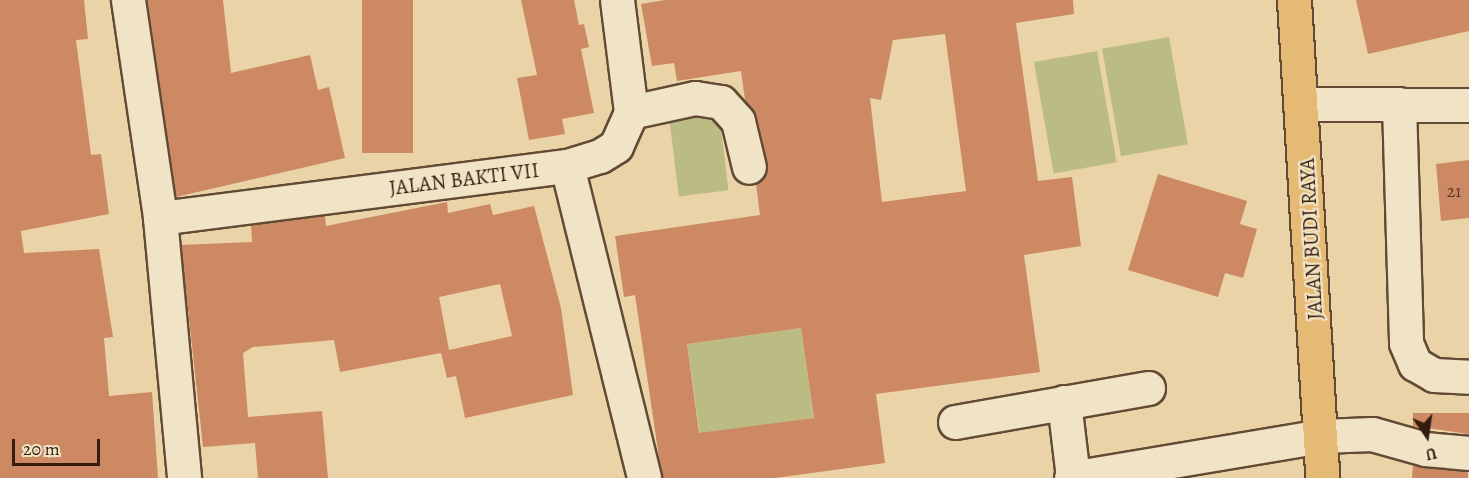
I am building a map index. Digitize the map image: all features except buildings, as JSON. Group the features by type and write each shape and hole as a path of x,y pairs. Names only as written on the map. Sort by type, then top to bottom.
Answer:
{"main road":[{"name":"JALAN BUDI RAYA","path":"1294,0 1303,104 1322,436 1322,478"}],"street":[{"path":"128,0 160,218 184,478"},
{"path":"617,0 631,112 695,98 721,102 738,121 748,167"},
{"path":"1303,104 1469,105"},
{"path":"1399,104 1406,343 1415,364 1434,375 1469,377"},
{"name":"JALAN BAKTI VII","path":"160,218 567,166 616,146 631,112"},
{"path":"567,166 644,478"},
{"path":"955,422 1148,388"},
{"path":"1064,402 1072,478 1322,436 1372,434 1425,449 1469,453"}],"green space":[{"path":"1169,37 1188,144 1121,156 1102,49"},
{"path":"1097,51 1117,162 1054,173 1034,62"},
{"path":"718,105 728,190 679,196 668,111"},
{"path":"801,328 814,418 700,434 687,344"}]}
